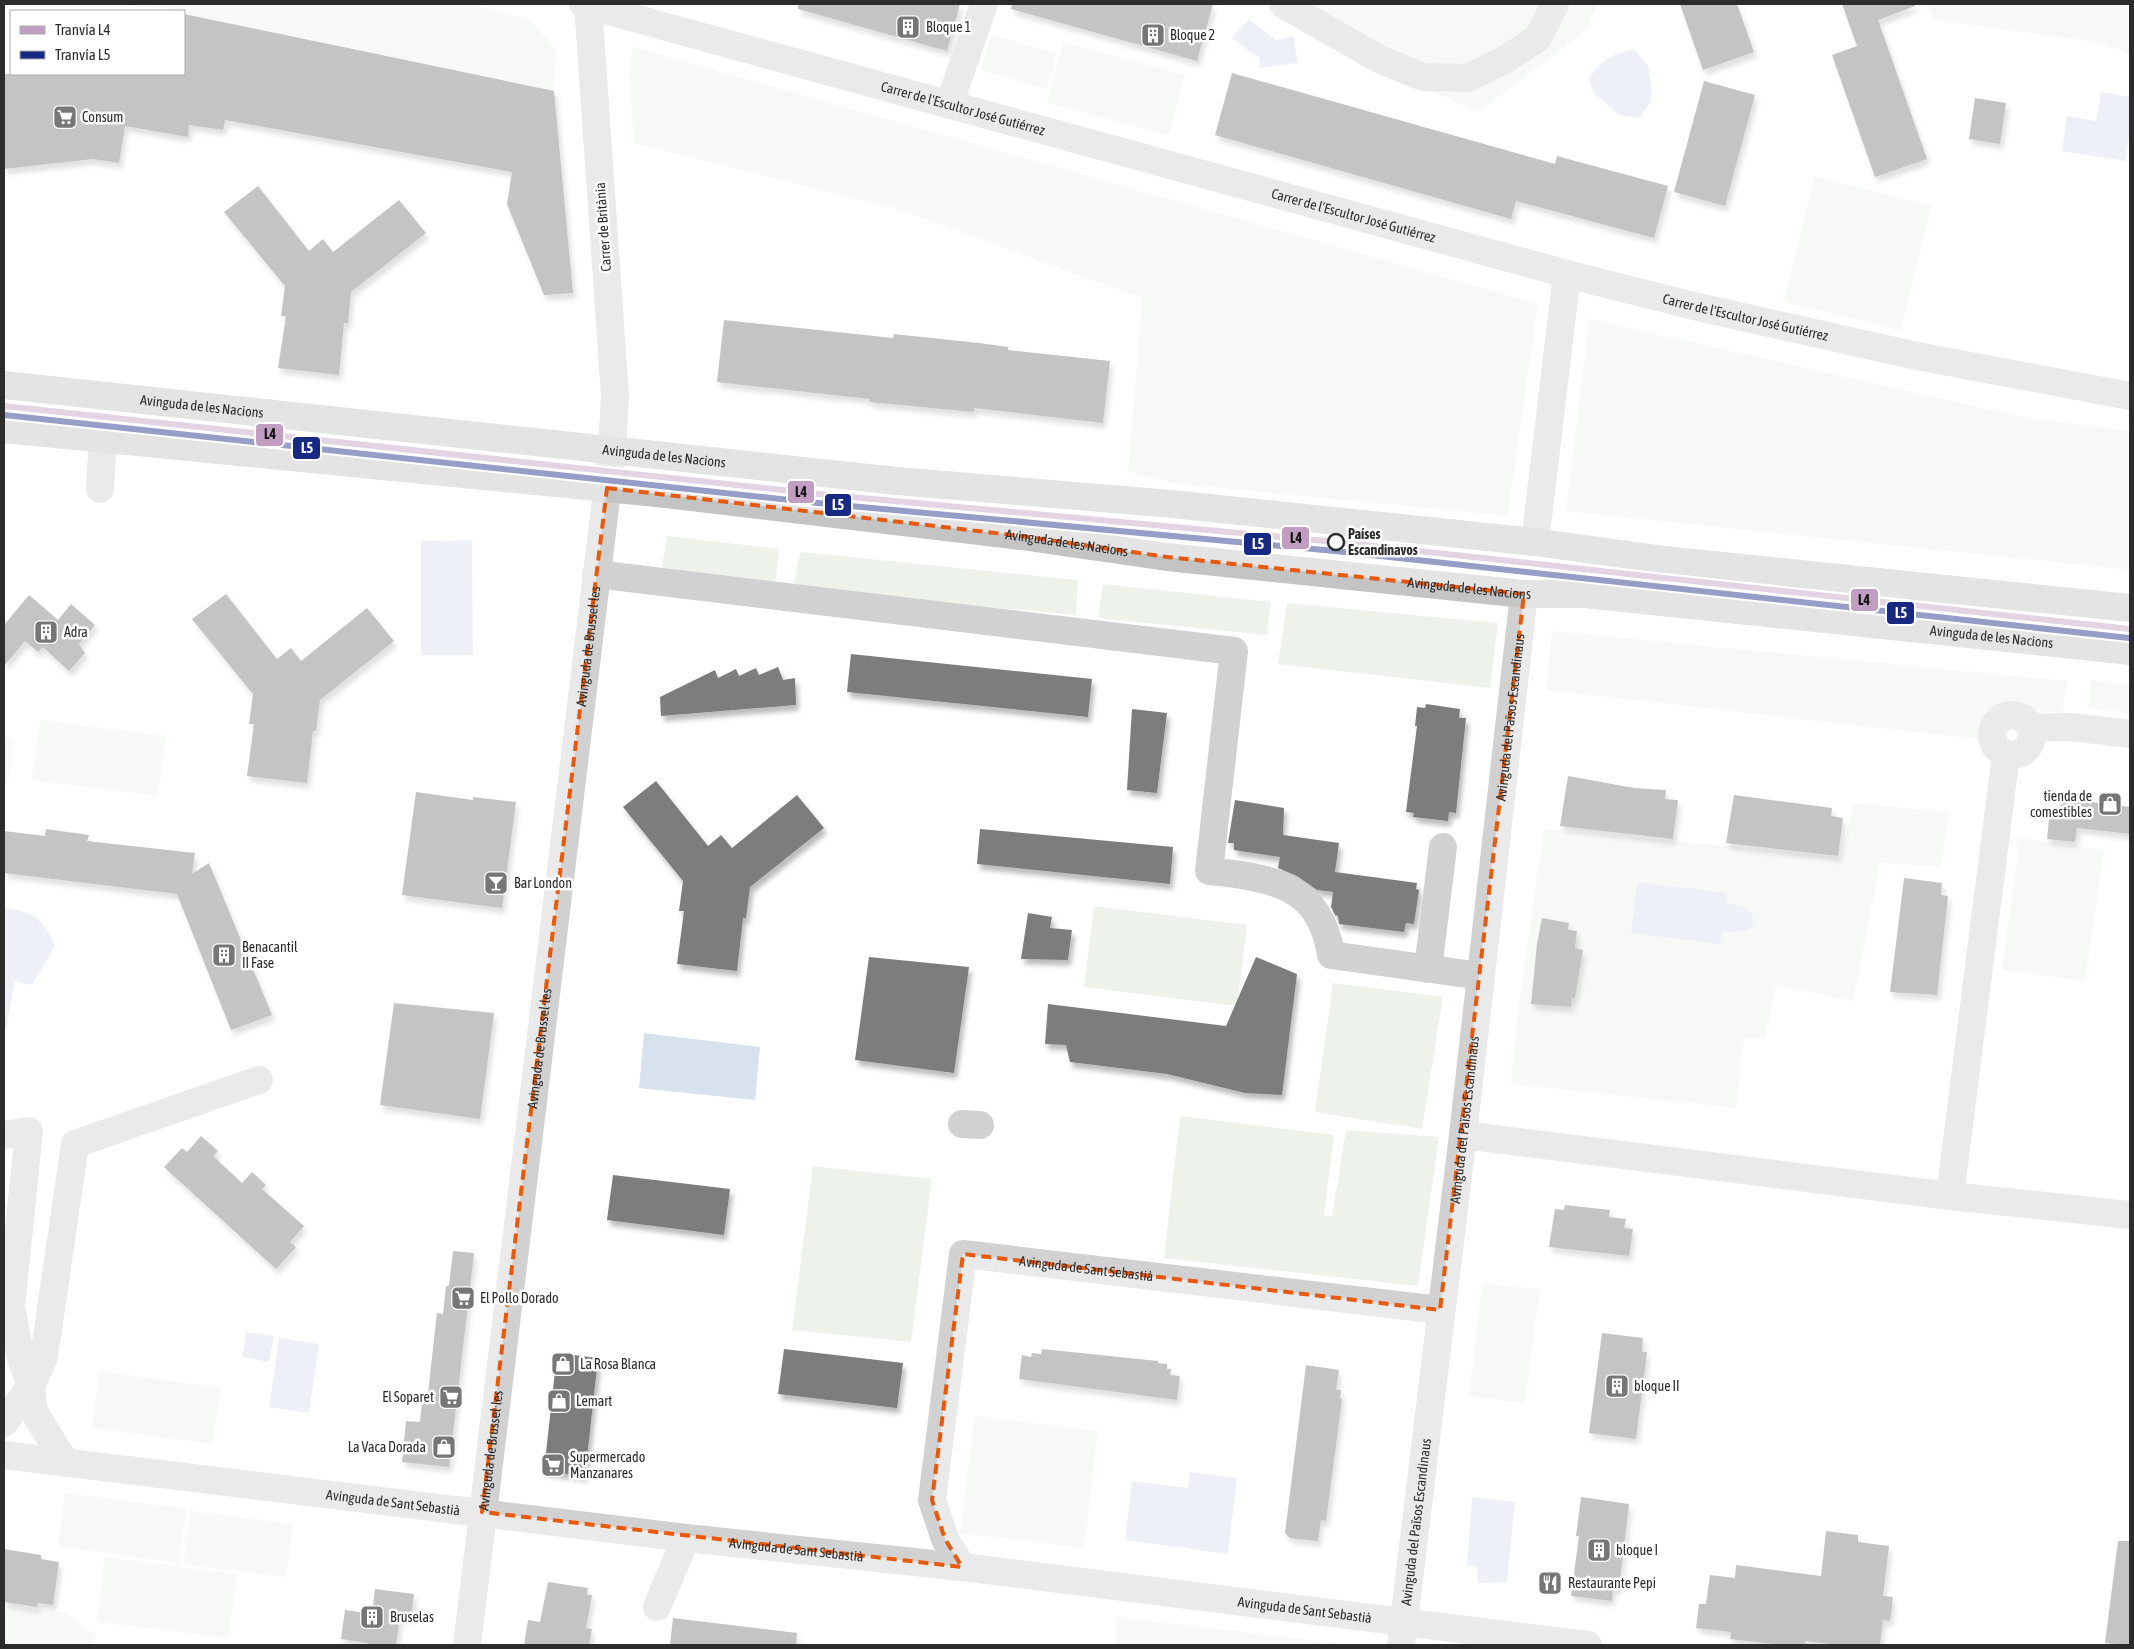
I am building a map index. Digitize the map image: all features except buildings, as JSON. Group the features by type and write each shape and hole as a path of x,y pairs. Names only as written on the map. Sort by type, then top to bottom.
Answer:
{"main road":[{"name":"Avinguda de les Nacions","path":"4,385 897,481 1172,504 1535,542 1665,560 2130,608"},
{"name":"Avinguda de les Nacions","path":"4,429 607,488 1022,536 1166,557 1524,594 1584,594 2130,651"}],"street":[{"name":"Carrer de l'Escultor José Gutiérrez","path":"586,4 1567,274 1698,307 1917,356 2130,396"},
{"name":"Carrer de Britània","path":"586,4 615,396 612,450"},
{"path":"949,105 984,4"},
{"path":"1283,4 1379,59 1423,78 1468,78 1508,58 1538,38 1555,8 1554,4"},
{"path":"1535,542 1567,274"},
{"path":"100,489 103,438"},
{"name":"Avinguda de Brussel·les","path":"467,1645 612,450"},
{"path":"596,574 1234,651 1209,871 1251,876 1276,882 1300,894 1311,905 1323,926 1331,955 1481,976"},
{"name":"Avinguda del Països Escandinaus","path":"1402,1634 1440,1310 1463,1136 1524,594"},
{"path":"1950,1196 2022,743 2051,739 2071,727 2130,734"},
{"path":"1428,969 1443,847"},
{"path":"4,1423 31,1386 44,1357 75,1144 260,1080"},
{"path":"4,1135 29,1131 7,1304 21,1358 31,1386 34,1412 65,1462"},
{"path":"1463,1136 1950,1196 2130,1215"},
{"name":"Avinguda de Sant Sebastià","path":"962,1567 944,1539 932,1500 963,1254 1440,1310"},
{"name":"Avinguda de Sant Sebastià","path":"4,1455 686,1538 962,1567 1402,1634 1588,1645"},
{"path":"657,1606 686,1538"}],"highlighted area":[{"path":"607,488 1021,536 1167,557 1524,594 1440,1310 963,1254 932,1500 945,1539 962,1567 482,1512"}],"shaded area":[{"path":"113,4 469,4 532,21 556,51 554,91 185,14 185,10"},
{"path":"1267,4 1598,4 1585,31 1478,112 1293,26"},
{"path":"1927,4 2130,4 2130,55 2104,43 1935,20"},
{"path":"1249,19 1276,40 1293,36 1298,63 1259,68 1260,59 1232,38"},
{"path":"991,35 1057,54 1047,89 981,70"},
{"path":"1063,42 1185,75 1169,135 1047,103"},
{"path":"633,47 1538,304 1508,516 1172,483 1128,472 1142,298 895,208 634,143 629,74"},
{"path":"1634,49 1648,65 1651,84 1651,102 1639,118 1619,115 1594,93 1589,79 1603,62 1620,53"},
{"path":"2101,92 2130,97 2130,130 2125,161 2062,151 2067,116 2096,121"},
{"path":"1814,177 1931,206 1901,330 1784,302"},
{"path":"1589,319 2022,417 2130,431 2130,570 1566,511"},
{"path":"667,536 779,549 775,587 661,573"},
{"path":"472,540 473,655 421,655 421,541"},
{"path":"800,552 1078,580 1076,615 793,589"},
{"path":"1103,584 1271,602 1267,635 1098,618"},
{"path":"1287,603 1498,623 1490,688 1278,664"},
{"path":"1552,631 2067,681 2062,713 2037,711 2010,702 1985,714 1977,739 1546,690"},
{"path":"2091,680 2130,685 2130,713 2088,708"},
{"path":"40,720 166,736 158,796 32,780"},
{"path":"4,737 14,738 8,784 4,784"},
{"path":"1854,803 1950,812 1940,867 1880,863 1853,1001 1776,985 1765,1038 1744,1038 1736,1108 1511,1084 1518,1012 1544,829 1840,857"},
{"path":"2020,838 2104,850 2085,981 2002,970"},
{"path":"1637,882 1727,893 1726,903 1748,908 1753,922 1747,930 1735,932 1722,931 1720,944 1631,933"},
{"path":"1094,906 1247,925 1237,1006 1084,987"},
{"path":"4,908 31,914 37,918 46,929 55,946 32,985 15,981 6,1028 4,1028"},
{"path":"1333,983 1443,997 1422,1129 1315,1112"},
{"path":"644,1033 760,1047 755,1100 639,1088"},
{"path":"1180,1116 1334,1135 1324,1215 1332,1216 1346,1130 1439,1137 1418,1286 1164,1258"},
{"path":"813,1166 932,1179 911,1342 792,1330"},
{"path":"1482,1284 1540,1289 1525,1403 1469,1396"},
{"path":"246,1332 274,1336 269,1362 242,1357"},
{"path":"279,1338 319,1344 309,1413 269,1407"},
{"path":"99,1371 221,1388 213,1444 92,1428"},
{"path":"975,1416 1098,1431 1084,1548 960,1533"},
{"path":"1190,1472 1237,1478 1228,1554 1125,1540 1132,1481 1188,1488"},
{"path":"65,1493 186,1509 179,1563 58,1546"},
{"path":"1472,1497 1515,1502 1507,1582 1478,1583 1477,1567 1467,1565"},
{"path":"191,1511 293,1524 286,1577 184,1564"},
{"path":"105,1557 237,1574 229,1638 97,1622"},
{"path":"4,1606 64,1613 96,1636 94,1645 4,1645"},
{"path":"1117,1617 1334,1643 1337,1645 1115,1645"}],"tram line":[{"name":"L4","path":"4,406 819,494 1336,542 2130,629"},
{"name":"L5","path":"4,415 818,503 1335,551 2129,638"}],"place":[{"name":"Bloque 1","path":"908,27"},
{"name":"Bloque 2","path":"1153,35"},
{"name":"Consum","path":"65,117"},
{"name":"Países Escandinavos","path":"1336,542"},
{"name":"Adra","path":"46,632"},
{"name":"tienda de comestibles","path":"2110,804"},
{"name":"Bar London","path":"496,883"},
{"name":"Benacantil II Fase","path":"224,955"},
{"name":"El Pollo Dorado","path":"463,1298"},
{"name":"La Rosa Blanca","path":"563,1364"},
{"name":"bloque II","path":"1617,1386"},
{"name":"El Soparet","path":"451,1397"},
{"name":"Lemart","path":"559,1401"},
{"name":"La Vaca Dorada","path":"444,1447"},
{"name":"Supermercado Manzanares","path":"553,1465"},
{"name":"bloque I","path":"1599,1550"},
{"name":"Restaurante Pepi","path":"1550,1583"},
{"name":"Bruselas","path":"372,1617"}]}
